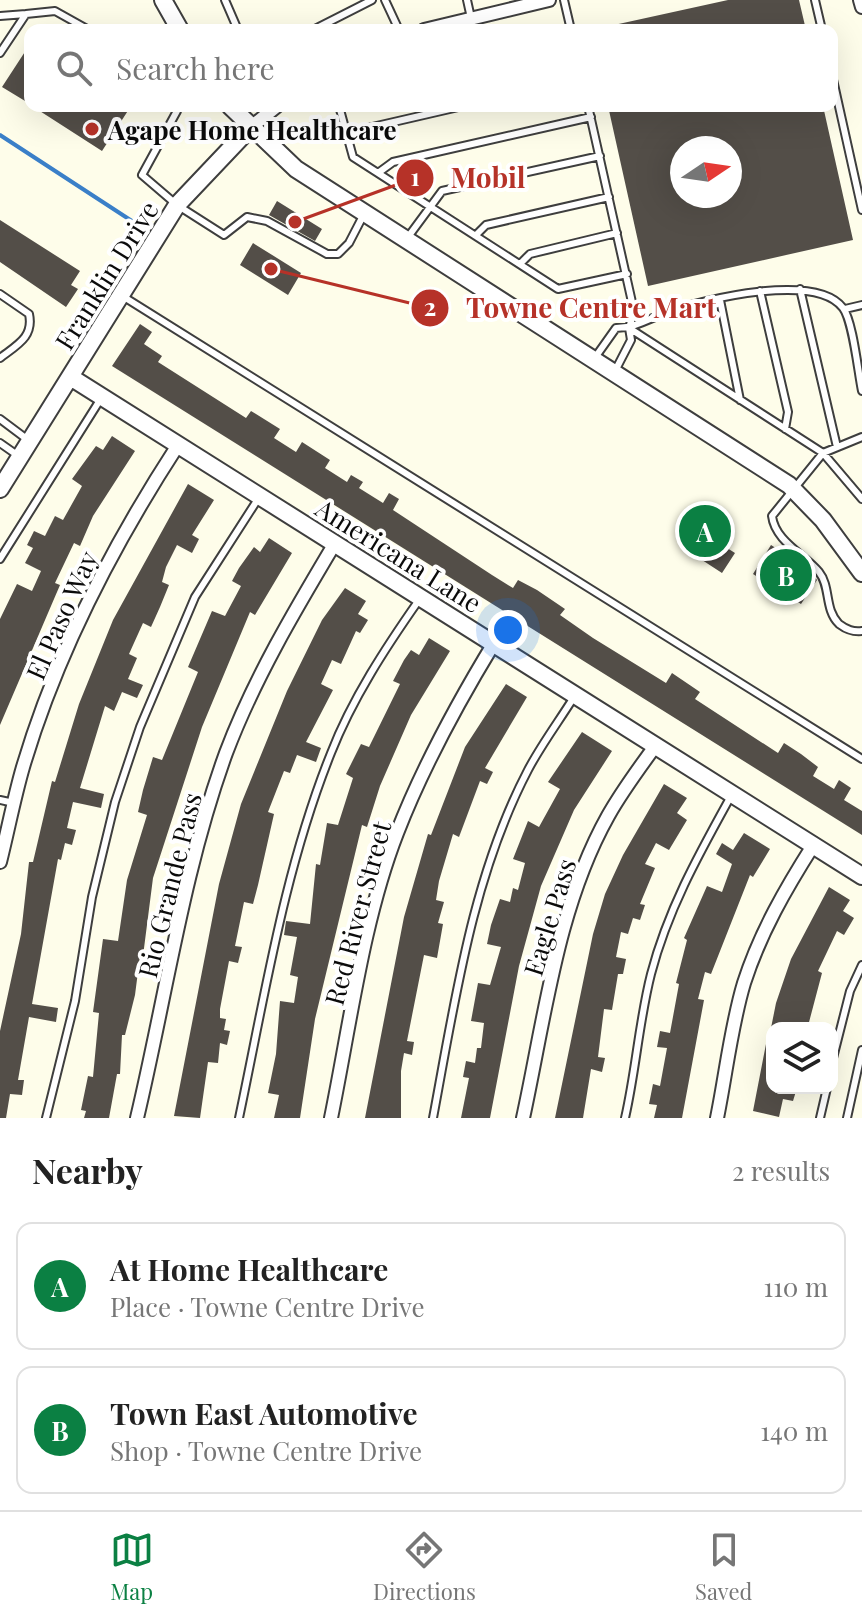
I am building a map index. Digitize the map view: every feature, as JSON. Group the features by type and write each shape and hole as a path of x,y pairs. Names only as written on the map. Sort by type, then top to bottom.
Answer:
{"street":[{"path":"163,0 177,24"},
{"path":"448,24 549,0"},
{"path":"860,0 862,7"},
{"path":"235,112 296,169 753,459 792,488 823,520 862,573"},
{"name":"Franklin Drive","path":"0,489 177,205 250,128 270,112"},
{"name":"Americana Lane","path":"72,378 862,876"},
{"name":"El Paso Way","path":"0,862 23,766 77,624 126,524 178,445"},
{"name":"Rio Grande Pass","path":"137,1118 192,861 227,751 283,630 335,543"},
{"name":"Red River Street","path":"331,1118 361,967 397,833 448,718 494,643"},
{"name":"Eagle Pass","path":"523,1118 554,975 579,880 606,819 656,745"},
{"path":"717,1118 743,986 782,896 814,844"}],"lane":[{"path":"225,0 235,24"},
{"path":"325,24 372,0"},
{"path":"385,0 396,24"},
{"path":"467,0 471,18"},
{"path":"564,0 570,24"},
{"path":"815,0 821,24"},
{"path":"0,16 55,11 78,24"},
{"path":"0,53 26,14"},
{"path":"838,102 862,210"},
{"path":"177,112 142,175 177,205 224,235 247,217 267,221 327,254 338,254 349,243 364,214"},
{"path":"341,112 353,157 558,289 627,274"},
{"path":"346,133 437,112"},
{"path":"590,112 634,311 629,328 631,340 615,371"},
{"path":"378,173 393,162 591,117"},
{"path":"406,240 442,191 600,156"},
{"path":"476,235 486,225 609,197"},
{"path":"520,264 530,254 617,233"},
{"path":"594,359 616,328 629,328 670,311 760,291 800,289 830,296 845,309 862,391"},
{"path":"800,289 837,447"},
{"path":"760,291 788,412 785,429"},
{"path":"0,294 29,314 32,326 26,338 0,358"},
{"path":"121,295 862,759"},
{"path":"720,300 740,400"},
{"path":"845,309 862,305"},
{"path":"629,328 823,453 862,499"},
{"path":"0,559 102,397"},
{"path":"0,419 31,442"},
{"path":"862,437 823,453 772,516 774,526 823,578 829,607 838,622 850,631 862,631"},
{"path":"0,443 21,458"},
{"path":"46,1118 75,1001 95,884 115,802 140,727 195,597 260,496"},
{"path":"239,1118 289,880 303,829 332,750 390,640 421,597"},
{"path":"433,1118 475,909 491,859 528,770 576,694"},
{"path":"625,1118 651,974 668,920 687,873 732,793"},
{"path":"0,800 14,803"},
{"path":"838,1038 850,991 862,965"},
{"path":"847,1118 862,1050"},
{"path":"820,1118 826,1094"}],"building":[{"path":"728,0 799,0 805,24 619,24"},
{"path":"24,53 24,100 2,87"},
{"name":"Agape Home Healthcare","path":"41,112 127,112 102,151"},
{"path":"609,112 824,112 853,240 648,286"},
{"path":"277,201 322,229 315,241 269,215"},
{"path":"0,220 80,271 71,285 78,289 66,307 0,262"},
{"path":"253,243 301,273 288,295 240,265"},
{"path":"140,324 152,332 144,344 162,356 158,362 246,418 251,411 280,429 274,438 296,452 302,442 330,460 325,468 347,482 351,475 363,482 359,488 383,503 389,493 399,499 393,510 492,575 513,588 518,580 537,590 565,609 560,615 593,638 666,683 672,673 700,692 695,699 778,753 784,743 801,754 818,767 813,776 834,789 839,780 851,788 844,800 862,811 862,835 112,366"},
{"path":"112,436 135,451 93,516 80,546 74,543 55,583 60,585 0,725 0,619 17,584 32,591 41,571 25,563 33,548 27,545 34,531 45,536 55,516 63,520 82,486 72,479 96,446 103,450"},
{"path":"188,484 214,500 192,535 199,539 192,553 177,545 166,567 162,582 169,585 160,607 151,627 143,623 129,654 137,658 128,679 143,685 137,698 122,692 114,711 105,706 80,788 104,794 101,808 73,802 67,828 76,830 72,845 65,843 61,860 58,859 32,1004 58,1008 56,1022 29,1017 18,1080 24,1080 22,1095 10,1094 6,1118 0,1118 0,1031 21,934 29,862 33,862 52,781 55,782 79,704 113,620"},
{"path":"704,504 729,520 716,541 735,553 722,573 679,545"},
{"path":"269,538 292,553 255,615 250,612 202,727 153,878 143,956 140,956 125,1035 122,1035 120,1074 117,1074 109,1118 84,1118 86,1111 81,1110 88,1076 93,1077 99,1013 93,1012 103,939 118,941 127,880 147,815 138,812 153,757 162,760 198,672 188,667 212,611 225,616 241,586 232,581 239,568 254,547 260,552"},
{"path":"771,545 805,567 817,580 801,604 753,574"},
{"path":"345,588 366,601 358,614 368,620 360,633 356,631 341,664 332,660 321,684 333,690 306,742 321,748 316,762 297,755 290,773 284,771 268,812 274,814 258,885 253,904 244,902 235,946 242,947 238,963 229,961 220,1009 220,1018 226,1019 224,1030 230,1031 227,1045 220,1043 218,1063 208,1062 200,1118 174,1116 219,884 241,804 287,691 322,620"},
{"path":"429,638 450,651 411,715 380,786 367,827 362,825 315,1019 300,1118 274,1118 279,1095 268,1093 276,1054 280,1001 294,1003 298,977 290,975 297,937 284,935 286,921 310,924 316,864 320,865 327,823 338,825 353,778 346,774 361,744 369,747 400,684 393,681 404,660 411,650 419,655"},
{"path":"506,684 527,697 485,768 493,772 487,784 480,781 459,837 453,834 436,900 444,902 438,923 443,924 437,958 424,955 407,1041 414,1042 412,1055 404,1053 401,1118 365,1118 404,917 428,834 431,835 465,747"},
{"path":"582,732 612,751 574,810 541,886 519,966 490,1118 461,1118 469,1078 463,1077 466,1061 475,1063 477,1048 481,1048 484,1023 471,1021 478,983 490,985 501,947 487,944 491,925 500,899 510,902 513,888 518,890 525,863 513,859 528,821 539,827 560,789 548,782"},
{"path":"664,784 687,798 677,813 687,820 669,850 656,843 645,864 655,868 640,904 645,905 640,920 633,918 628,934 621,932 616,957 626,959 623,974 618,974 612,1010 604,1009 598,1057 605,1058 602,1072 591,1069 583,1118 555,1118 593,934 605,894 623,855"},
{"path":"744,833 770,849 753,877 750,875 711,974 705,972 698,999 704,1000 682,1118 654,1118 657,1105 649,1104 653,1084 660,1086 667,1048 657,1047 660,1031 670,1033 679,984 676,983 687,940 684,938 707,886 722,892 732,864 716,854 722,843 733,850"},
{"path":"829,887 850,900 843,911 854,918 844,935 837,931 818,971 822,973 809,1022 772,1022 791,959"},
{"path":"766,1044 766,1094 795,1094 793,1101 783,1099 779,1117 753,1111"}],"waterway":[{"path":"0,135 138,225"}],"place":[{"name":"Agape Home Healthcare","path":"92,129"},
{"name":"Mobil","path":"295,222"},
{"name":"Towne Centre Mart","path":"271,269"},
{"name":"At Home Healthcare","path":"705,531"},
{"name":"Town East Automotive","path":"786,575"}]}
